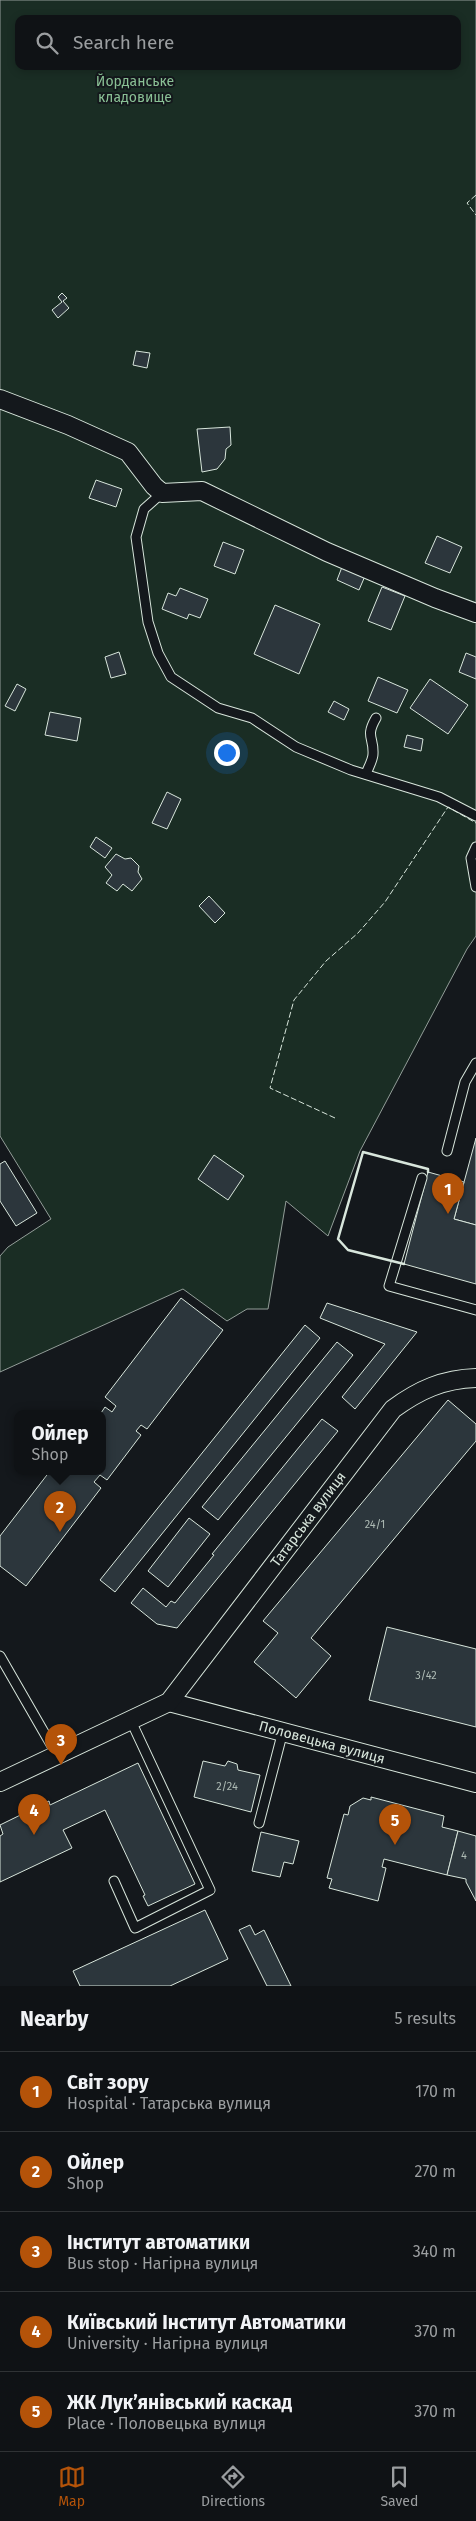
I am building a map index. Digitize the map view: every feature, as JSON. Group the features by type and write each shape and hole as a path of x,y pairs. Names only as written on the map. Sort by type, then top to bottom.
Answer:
{"street":[{"path":"0,399 68,425 128,452 154,486 162,492 202,491 327,552 435,598 476,613"},
{"name":"Татарська вулиця","path":"169,1702 393,1409 414,1394 433,1384 476,1378"},
{"path":"0,1782 169,1702"},
{"name":"Половецька вулиця","path":"169,1702 476,1783"}],"lane":[{"path":"162,492 144,509 136,537 148,622 158,653 171,676 218,708 252,718 296,747 366,774 439,797 476,816"},
{"path":"366,774 373,754 370,728 376,718"},
{"path":"476,847 471,858 476,887"},
{"path":"446,1151 465,1082 476,1063"},
{"path":"422,1178 389,1286 476,1310"},
{"path":"0,1656 57,1755"},
{"path":"114,1881 135,1928 210,1890 131,1721"},
{"path":"259,1823 283,1732"}],"green space":[{"name":"Йорданське кладовище","path":"0,0 476,0 476,936 467,949 360,1151 328,1236 286,1201 268,1309 247,1309 227,1321 183,1289 0,1372 0,1256 8,1247 51,1219 0,1136"}],"building":[{"path":"62,293 67,298 63,301 69,308 58,318 52,310 62,302 58,297"},
{"path":"136,351 150,353 147,368 133,365"},
{"path":"230,427 231,445 226,449 225,459 217,469 202,472 197,429"},
{"path":"96,480 122,489 116,507 89,498"},
{"path":"437,536 462,547 450,573 425,563"},
{"path":"223,542 244,550 235,574 214,566"},
{"path":"342,567 365,576 359,590 337,580"},
{"path":"382,587 405,596 391,630 368,621"},
{"path":"180,588 208,599 200,618 189,614 187,619 162,609 168,593 176,596"},
{"path":"275,605 320,624 299,674 254,654"},
{"path":"119,652 126,674 111,678 105,657"},
{"path":"466,653 476,657 476,679 459,672"},
{"path":"378,677 408,690 397,713 368,701"},
{"path":"430,679 468,705 448,734 410,708"},
{"path":"17,684 26,689 15,711 5,706"},
{"path":"334,701 349,709 344,720 328,712"},
{"path":"50,712 81,718 77,741 45,735"},
{"path":"407,735 423,739 421,751 404,747"},
{"path":"167,792 181,799 167,829 152,823"},
{"path":"96,837 112,848 105,858 90,847"},
{"path":"116,854 125,859 131,858 139,866 138,872 142,879 132,891 123,884 117,891 106,883 112,875 105,867"},
{"path":"209,896 225,913 215,923 199,906"},
{"path":"476,1138 476,1225 454,1219"},
{"path":"214,1155 244,1176 228,1200 198,1179"},
{"path":"5,1161 37,1213 16,1226 0,1201 0,1164"},
{"path":"428,1172 464,1182 454,1219 476,1225 476,1284 404,1264"},
{"path":"181,1298 223,1330 147,1429 141,1425 136,1431 141,1435 107,1480 100,1475 106,1475 106,1410 103,1410 105,1407 112,1412 116,1406 105,1397"},
{"path":"327,1303 417,1332 355,1409 342,1397 385,1344 320,1318"},
{"path":"305,1325 320,1338 115,1592 100,1580"},
{"path":"337,1342 353,1355 218,1520 202,1507"},
{"path":"448,1400 476,1424 476,1441 311,1638 331,1656 296,1698 254,1662 278,1633 263,1621"},
{"path":"322,1419 338,1431 177,1628 157,1624 131,1603 143,1588 166,1607 171,1601 175,1603 214,1555 212,1554"},
{"path":"47,1475 100,1475 94,1482 101,1488 26,1586 0,1566 0,1536"},
{"path":"189,1518 210,1534 168,1587 148,1571"},
{"path":"387,1627 476,1649 476,1727 369,1700"},
{"path":"203,1761 225,1766 228,1761 237,1764 238,1770 260,1775 251,1812 194,1797"},
{"path":"138,1763 195,1884 148,1906 143,1896 145,1895 105,1810 63,1830 72,1848 0,1882 0,1836 3,1834 0,1825 49,1801 50,1805"},
{"path":"371,1797 444,1816 442,1827 458,1831 447,1875 384,1859 382,1867 386,1868 378,1901 329,1888 332,1879 327,1878 344,1814 348,1815 350,1806 363,1798 371,1800"},
{"path":"458,1831 476,1836 476,1901 466,1879 447,1875"},
{"path":"261,1832 299,1841 293,1864 284,1862 280,1877 252,1871"},
{"path":"205,1910 228,1959 170,1986 80,1986 73,1971"},
{"path":"250,1925 255,1935 264,1930 291,1986 267,1986 239,1930"}],"fence":[{"path":"476,195 467,203 476,215"},
{"path":"335,1118 270,1088 294,1000 326,961 358,933 385,902 448,807 476,823"}],"wall":[{"path":"404,1264 348,1250 338,1239 363,1152 428,1169 428,1172"}],"place":[{"name":"Світ зору","path":"448,1214"},
{"name":"Ойлер","path":"60,1532"},
{"name":"Інститут автоматики","path":"61,1765"},
{"name":"Київський Інститут Автоматики","path":"34,1835"},
{"name":"ЖК Лук’янівський каскад","path":"395,1845"}]}
